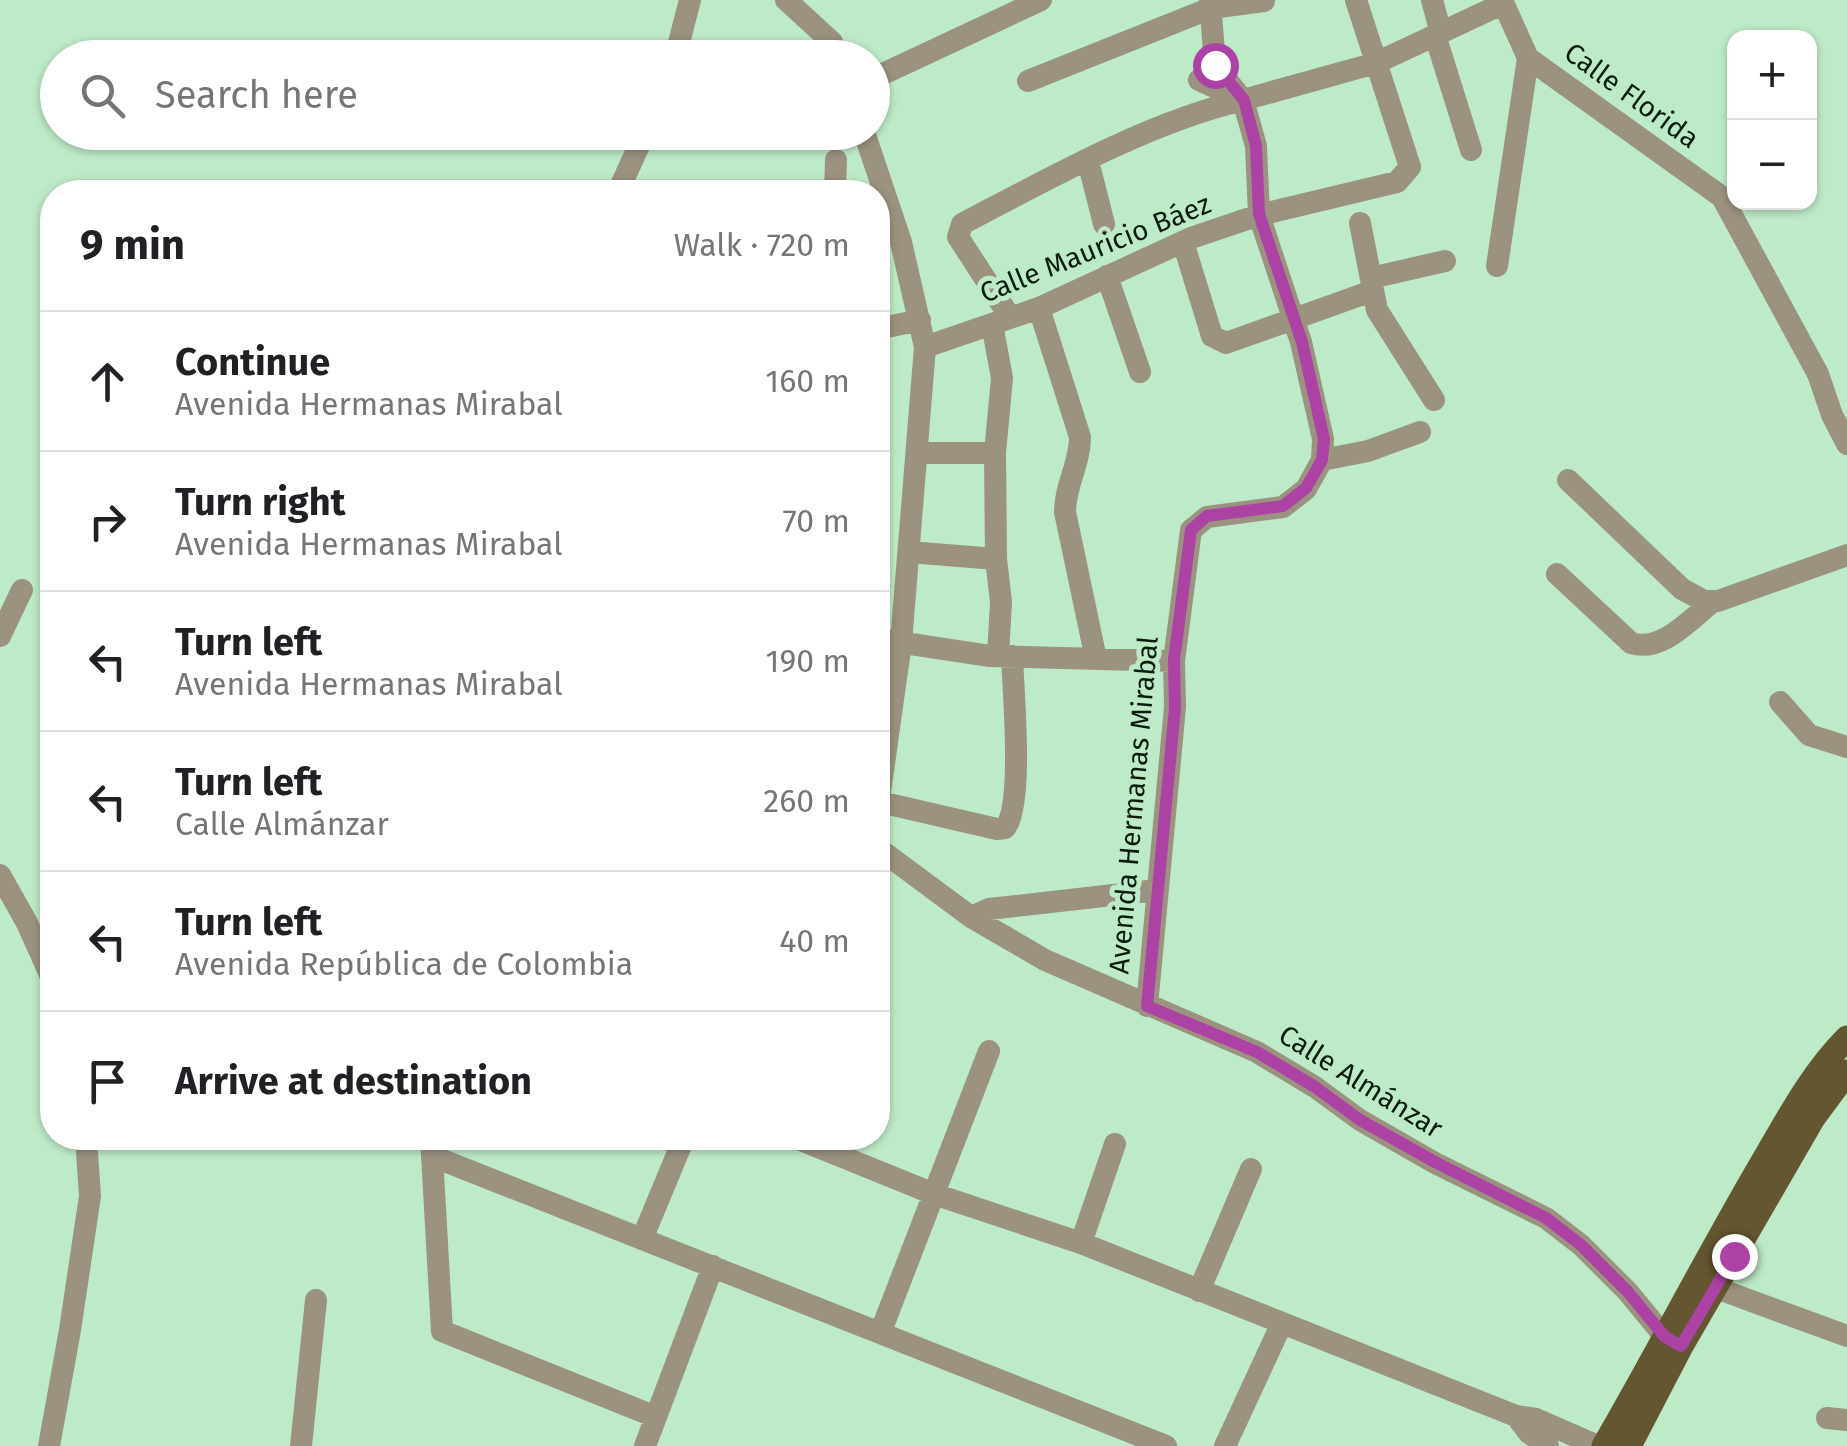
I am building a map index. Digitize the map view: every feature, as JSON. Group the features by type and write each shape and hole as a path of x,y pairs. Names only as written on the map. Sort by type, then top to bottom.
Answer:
{"main road":[{"path":"1629,1446 1673,1341 1802,1097 1828,1056 1847,1038"},
{"path":"1601,1446 1673,1341 1716,1288 1813,1118 1847,1072"}],"street":[{"path":"679,40 690,0"},
{"path":"786,0 830,40"},
{"path":"890,71 1041,0"},
{"path":"1356,0 1376,62"},
{"path":"1432,0 1471,150"},
{"path":"1028,82 1210,4 1264,1"},
{"path":"890,806 997,830 1005,828 1013,815 1016,736 996,559 995,453 1002,378 1001,321 958,237 962,224 1206,108 1376,62 1502,2"},
{"name":"Calle Florida","path":"1502,2 1528,58 1722,197 1818,374 1847,444"},
{"path":"1210,4 1215,65 1244,100 1256,146 1259,214 1294,320 1324,439 1322,460 1368,452 1420,432"},
{"path":"1497,266 1528,58"},
{"name":"Calle Mauricio Báez","path":"925,346 1038,308 1183,242 1259,214 1397,182 1410,167 1376,62"},
{"path":"1200,80 1244,100"},
{"path":"623,180 637,150"},
{"path":"870,150 880,180"},
{"path":"835,180 836,160"},
{"path":"1088,161 1104,224"},
{"path":"890,209 925,346 909,552 890,637"},
{"path":"1360,223 1377,310 1434,400"},
{"path":"1183,242 1212,336 1226,344 1294,320 1372,284 1445,261"},
{"path":"1108,276 1140,372"},
{"path":"1038,308 1080,437 1080,457 1065,492 1065,512 1096,659"},
{"path":"890,326 920,320"},
{"path":"918,453 995,453"},
{"name":"Avenida Hermanas Mirabal","path":"1147,1006 1175,708 1174,660 1191,530 1207,516 1283,506 1306,488 1322,460"},
{"path":"1568,480 1682,589 1712,602"},
{"path":"909,552 996,559"},
{"path":"1557,574 1631,643 1642,646 1665,639 1712,602 1751,592 1847,555"},
{"path":"0,636 22,590"},
{"path":"890,641 1005,656 1174,660"},
{"path":"1780,702 1809,735 1847,747"},
{"name":"Calle Almánzar","path":"890,857 970,916 1044,960 1257,1052 1375,1128 1546,1218 1608,1271 1673,1341"},
{"path":"0,874 40,952"},
{"path":"970,916 990,909 1157,890"},
{"path":"881,1331 990,1051"},
{"path":"1081,1243 1115,1144"},
{"path":"49,1446 90,1196 87,1150"},
{"path":"431,1150 442,1332 656,1417"},
{"path":"440,1150 642,1239 1166,1446"},
{"path":"642,1239 679,1150"},
{"path":"828,1150 934,1194 1081,1243 1280,1325 1601,1446"},
{"path":"1198,1291 1251,1169"},
{"path":"645,1446 713,1266"},
{"path":"1716,1288 1847,1336"},
{"path":"302,1446 316,1300"},
{"path":"1225,1446 1280,1325"},
{"path":"1516,1416 1528,1433 1548,1446"}],"route":[{"path":"1215,65 1244,100 1256,146 1259,214 1302,342 1324,439 1322,460 1306,488 1283,506 1207,516 1191,530 1174,660 1175,708 1147,1006 1257,1052 1360,1120 1546,1218 1581,1245 1628,1292 1665,1337 1681,1346 1734,1256"}]}
